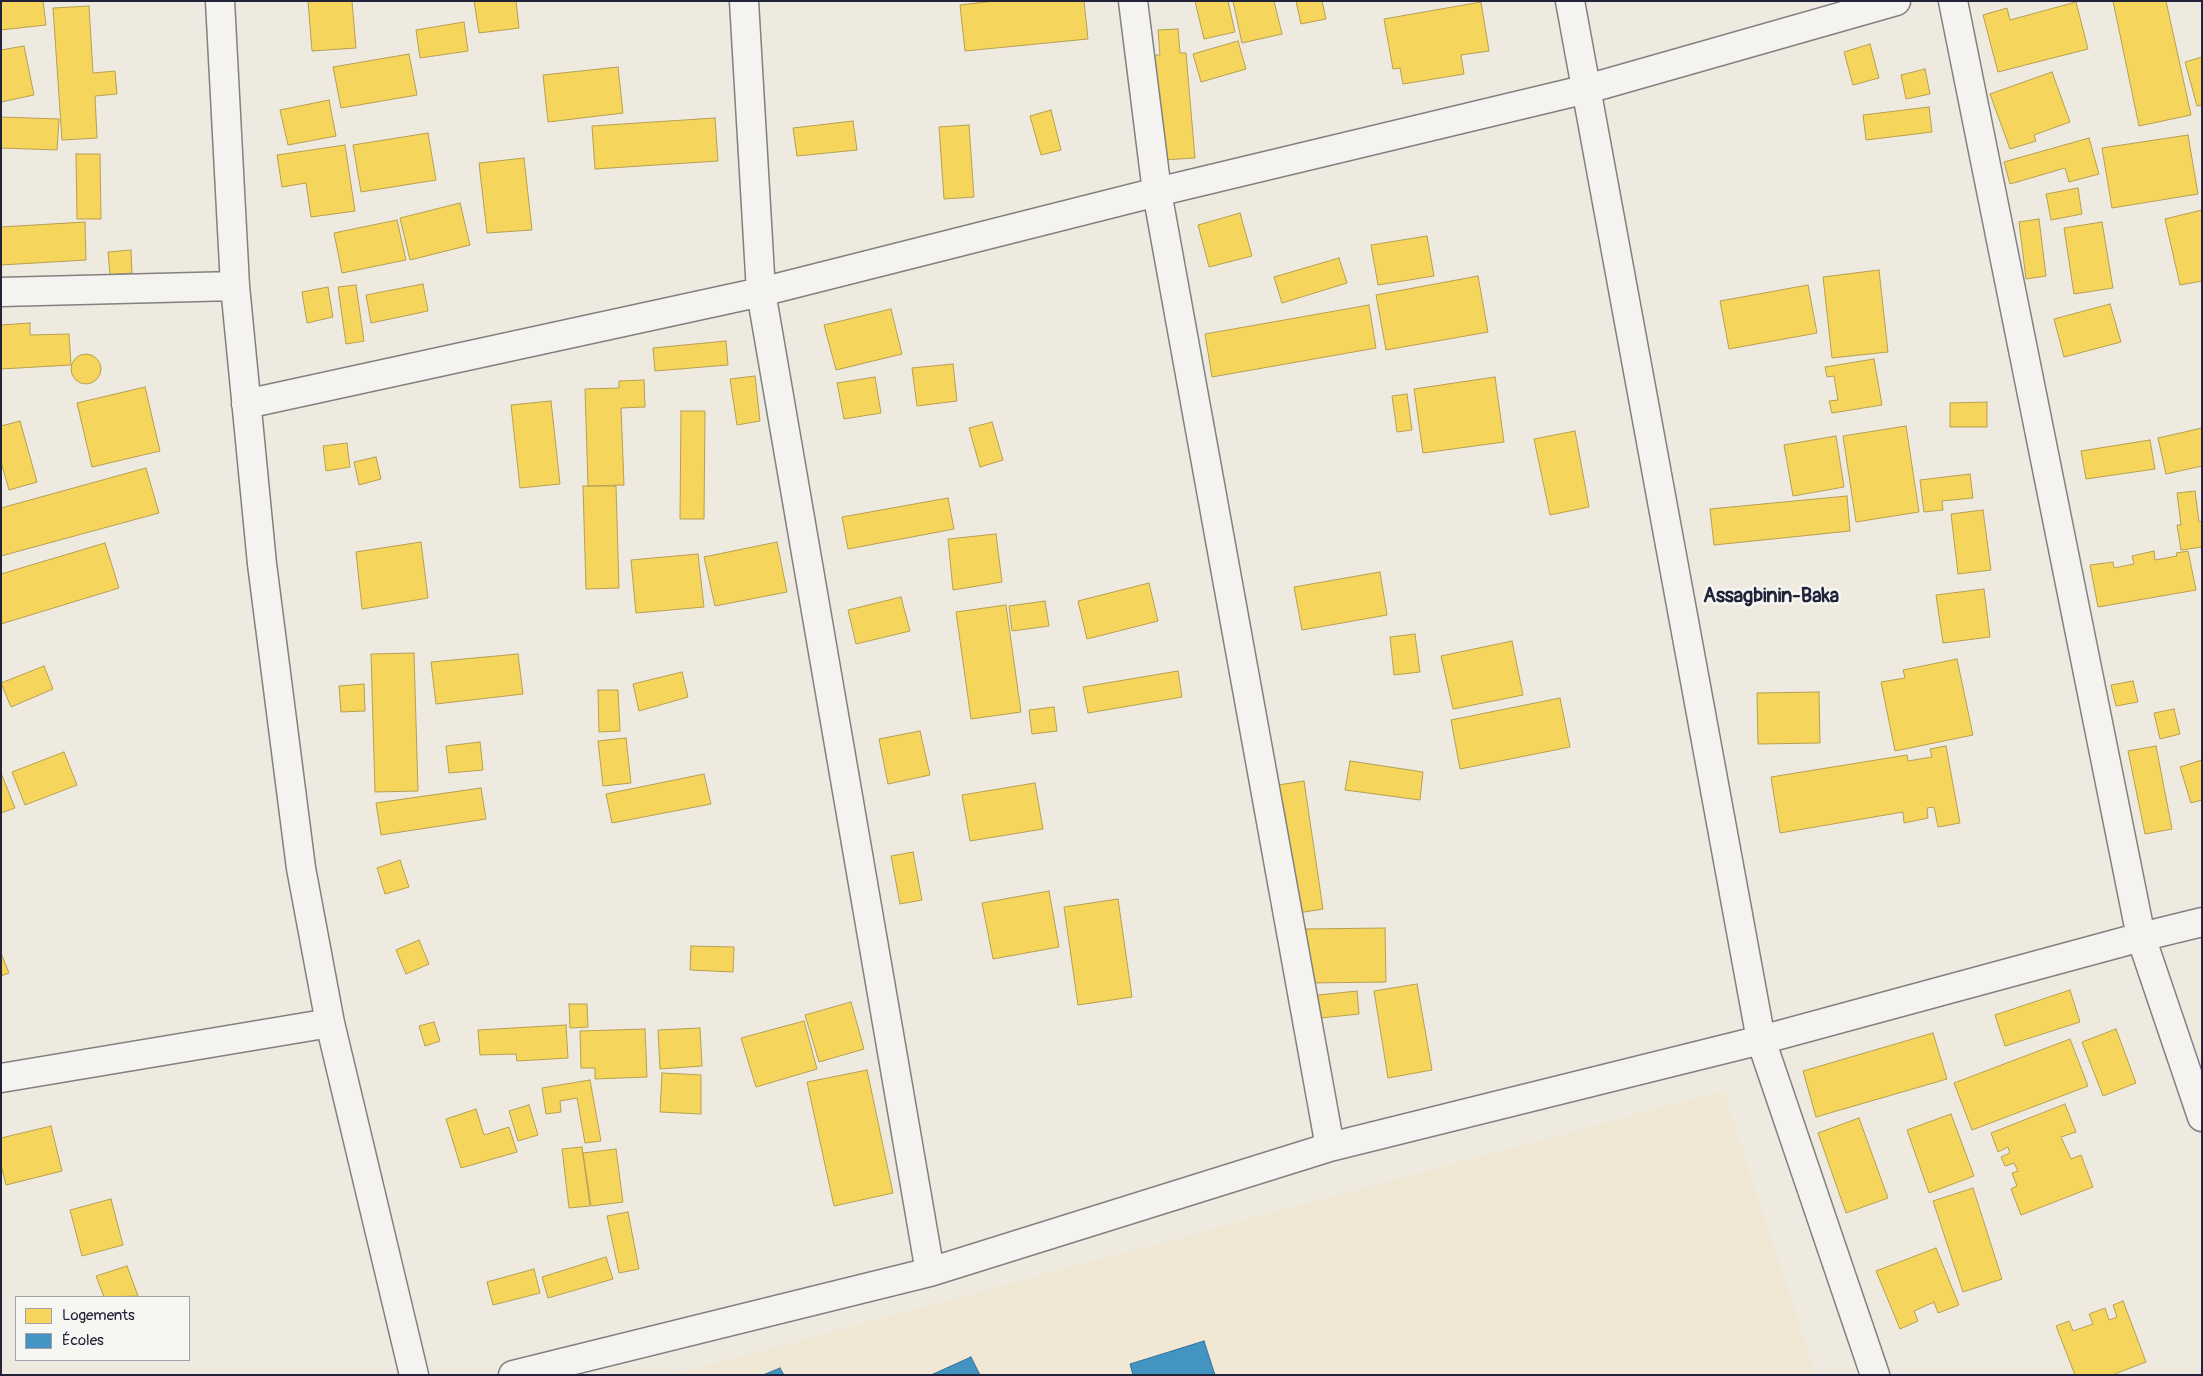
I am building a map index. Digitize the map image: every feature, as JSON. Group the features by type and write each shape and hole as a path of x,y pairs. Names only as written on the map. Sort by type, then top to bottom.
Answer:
{"street":[{"path":"220,1 235,286 246,404 262,564 301,868 330,1023 414,1375"},
{"path":"744,1 761,292 930,1272"},
{"path":"1132,1 1157,192 1330,1147"},
{"path":"1570,1 1761,1040 1875,1375"},
{"path":"246,404 761,292 1157,192 1587,89 1896,1"},
{"path":"1953,1 2141,937 2202,1117"},
{"path":"1,292 235,286"},
{"path":"513,1375 930,1272 1330,1147 1761,1040 2202,922"},
{"path":"1,1078 330,1023"}],"shaded area":[{"path":"1723,1091 1816,1375 672,1375"}],"building: Logements":[{"path":"1,1 43,1 46,25 1,30"},
{"path":"308,1 352,1 356,48 312,51"},
{"path":"474,1 516,1 519,28 479,33"},
{"path":"994,1 1084,1 1088,39 965,51 960,5"},
{"path":"1195,1 1228,1 1235,32 1204,39"},
{"path":"1233,1 1274,1 1282,34 1242,43"},
{"path":"1296,1 1322,1 1326,19 1301,24"},
{"path":"2113,1 2166,1 2191,115 2139,126"},
{"path":"1481,2 1489,51 1461,55 1464,74 1403,84 1400,68 1393,69 1384,19"},
{"path":"2076,2 2088,49 1998,72 1983,15 2007,8 2010,20"},
{"path":"89,6 93,73 115,71 117,94 95,96 97,138 62,140 53,8"},
{"path":"464,22 468,51 420,58 416,30"},
{"path":"1178,29 1180,53 1186,53 1195,158 1162,160 1154,55 1160,55 1158,30"},
{"path":"1238,41 1246,69 1201,82 1193,54"},
{"path":"1870,44 1879,78 1853,85 1844,52"},
{"path":"24,46 34,95 1,102 1,50"},
{"path":"409,54 417,95 341,108 333,67"},
{"path":"2202,57 2202,105 2197,106 2185,62"},
{"path":"618,67 623,113 548,122 543,75"},
{"path":"1925,69 1930,94 1906,99 1901,75"},
{"path":"2052,72 2070,122 2034,135 2036,141 2010,149 1990,94"},
{"path":"329,100 336,136 288,145 280,110"},
{"path":"1929,107 1932,132 1866,140 1863,115"},
{"path":"1051,110 1061,150 1041,155 1030,116"},
{"path":"1,117 59,119 57,150 1,148"},
{"path":"715,118 718,161 595,169 592,126"},
{"path":"853,121 857,150 797,156 793,128"},
{"path":"969,125 974,197 944,199 939,127"},
{"path":"428,133 436,180 361,192 353,145"},
{"path":"2188,135 2198,194 2112,208 2102,148"},
{"path":"2089,138 2099,174 2069,182 2065,168 2010,184 2004,162"},
{"path":"345,145 355,211 311,217 306,183 282,187 277,155"},
{"path":"76,154 100,154 101,219 77,219"},
{"path":"524,158 532,230 487,233 479,163"},
{"path":"2078,188 2082,214 2051,220 2046,194"},
{"path":"460,203 470,245 410,260 400,218"},
{"path":"2202,210 2202,281 2180,285 2165,219"},
{"path":"1240,213 1252,256 1209,267 1198,225"},
{"path":"2039,219 2046,276 2026,279 2019,222"},
{"path":"397,220 406,260 342,273 334,233"},
{"path":"85,222 86,260 1,265 1,227"},
{"path":"2102,222 2113,288 2074,294 2064,228"},
{"path":"1427,236 1434,276 1378,285 1371,245"},
{"path":"131,250 132,273 110,275 108,252"},
{"path":"1339,258 1347,283 1282,303 1274,277"},
{"path":"1879,270 1888,352 1832,358 1823,277"},
{"path":"1478,276 1488,332 1386,350 1376,295"},
{"path":"423,284 428,311 371,323 366,295"},
{"path":"356,285 364,341 346,344 338,287"},
{"path":"1808,285 1817,333 1729,349 1720,301"},
{"path":"328,287 333,317 307,323 302,292"},
{"path":"2110,304 2121,342 2064,357 2054,319"},
{"path":"1369,305 1376,348 1212,377 1205,334"},
{"path":"891,309 902,354 836,370 824,325"},
{"path":"30,323 30,335 69,334 71,365 1,369 1,325"},
{"path":"726,341 728,365 655,371 653,348"},
{"path":"86,354 97,358 101,369 97,380 86,384 75,380 71,369 75,358"},
{"path":"1874,359 1882,405 1832,413 1829,401 1838,400 1834,376 1827,377 1825,367"},
{"path":"953,364 957,401 917,406 912,368"},
{"path":"755,376 760,421 737,425 730,379"},
{"path":"875,377 881,413 844,419 837,383"},
{"path":"1495,377 1504,442 1423,453 1414,389"},
{"path":"644,380 645,407 621,408 624,485 588,486 585,389 619,388 619,381"},
{"path":"145,387 160,451 92,467 77,403"},
{"path":"1407,394 1412,430 1397,432 1392,396"},
{"path":"551,401 560,484 520,488 511,405"},
{"path":"1987,402 1987,427 1950,427 1950,403"},
{"path":"681,411 705,411 704,519 680,519"},
{"path":"20,421 37,482 9,490 1,462 1,426"},
{"path":"992,422 1003,460 980,467 969,428"},
{"path":"1906,426 1919,512 1856,522 1843,436"},
{"path":"2202,428 2202,466 2166,474 2158,438"},
{"path":"1575,431 1589,507 1550,515 1534,439"},
{"path":"1836,436 1844,487 1793,496 1784,445"},
{"path":"2150,440 2155,469 2086,479 2081,451"},
{"path":"347,443 350,467 326,471 323,446"},
{"path":"376,457 381,479 359,485 354,462"},
{"path":"146,468 159,513 1,556 1,508"},
{"path":"1970,474 1973,498 1942,501 1943,510 1924,512 1920,480"},
{"path":"583,486 616,486 619,588 586,589"},
{"path":"2195,491 2199,522 2202,521 2202,547 2181,550 2177,525 2181,525 2177,493"},
{"path":"1847,496 1850,531 1714,545 1710,509"},
{"path":"948,498 954,529 848,549 842,517"},
{"path":"1983,510 1991,570 1958,574 1951,514"},
{"path":"996,534 1002,582 953,590 948,539"},
{"path":"421,542 428,598 362,609 356,552"},
{"path":"777,542 787,592 715,606 704,557"},
{"path":"105,543 119,588 1,624 1,574"},
{"path":"2154,551 2155,560 2177,556 2176,553 2188,551 2196,590 2098,607 2090,565 2113,562 2114,568 2134,564 2132,556"},
{"path":"698,554 704,607 636,613 631,560"},
{"path":"1380,572 1387,615 1302,630 1294,587"},
{"path":"1149,583 1158,621 1087,639 1078,601"},
{"path":"1984,589 1990,637 1943,643 1936,595"},
{"path":"901,597 910,631 856,644 848,610"},
{"path":"1045,601 1049,626 1012,631 1009,606"},
{"path":"1006,605 1021,712 971,719 956,612"},
{"path":"1415,634 1420,672 1394,675 1390,637"},
{"path":"1512,641 1523,695 1453,709 1441,656"},
{"path":"414,653 418,791 375,792 371,654"},
{"path":"518,654 523,694 436,704 431,662"},
{"path":"1957,659 1973,735 1895,751 1881,682 1905,678 1903,670"},
{"path":"44,666 53,689 11,707 1,683"},
{"path":"1178,671 1182,697 1088,713 1083,687"},
{"path":"682,672 688,697 639,711 633,684"},
{"path":"2133,681 2138,702 2116,706 2111,685"},
{"path":"364,684 365,711 341,712 339,686"},
{"path":"598,690 618,690 620,731 599,732"},
{"path":"1819,692 1820,743 1758,744 1757,693"},
{"path":"1560,698 1570,747 1460,769 1451,720"},
{"path":"1054,707 1057,731 1032,734 1029,710"},
{"path":"2174,709 2180,734 2160,739 2154,713"},
{"path":"920,731 930,775 888,784 879,739"},
{"path":"626,738 631,783 603,786 598,741"},
{"path":"480,742 483,770 449,773 446,746"},
{"path":"1946,746 1960,823 1938,827 1934,807 1927,808 1928,818 1904,823 1903,812 1780,833 1771,777 1907,755 1908,761 1932,757 1930,749"},
{"path":"2156,746 2172,829 2145,834 2128,751"},
{"path":"64,752 77,785 25,805 12,772"},
{"path":"2202,760 2202,800 2191,803 2180,767"},
{"path":"1350,761 1423,772 1420,800 1345,790"},
{"path":"1,773 15,808 1,813"},
{"path":"704,774 711,804 612,823 606,794"},
{"path":"1304,781 1323,909 1298,913 1278,785"},
{"path":"1035,783 1043,829 970,841 962,795"},
{"path":"481,788 486,819 381,835 376,803"},
{"path":"913,852 922,900 900,904 891,856"},
{"path":"400,860 409,887 385,894 377,868"},
{"path":"1049,891 1059,947 993,959 982,903"},
{"path":"1118,899 1132,997 1078,1005 1064,907"},
{"path":"1385,928 1386,982 1307,983 1306,929"},
{"path":"419,940 429,964 406,974 396,950"},
{"path":"691,946 734,947 733,972 690,970"},
{"path":"1,953 9,973 1,976"},
{"path":"1417,984 1432,1070 1388,1078 1374,991"},
{"path":"2070,990 2080,1022 2005,1046 1995,1015"},
{"path":"1357,991 1359,1014 1311,1019 1309,996"},
{"path":"851,1002 864,1049 819,1062 805,1015"},
{"path":"569,1004 587,1004 588,1027 570,1028"},
{"path":"804,1021 817,1069 756,1087 741,1038"},
{"path":"434,1022 440,1041 425,1046 419,1026"},
{"path":"566,1025 568,1058 517,1061 516,1054 480,1055 478,1030"},
{"path":"700,1028 702,1066 660,1069 658,1030"},
{"path":"645,1029 647,1077 595,1079 595,1068 581,1068 580,1031"},
{"path":"2116,1029 2136,1083 2103,1096 2082,1042"},
{"path":"1933,1033 1947,1079 1816,1117 1803,1071"},
{"path":"2070,1039 2088,1086 1972,1130 1954,1083"},
{"path":"867,1070 893,1193 834,1206 807,1082"},
{"path":"662,1073 701,1075 701,1114 660,1112"},
{"path":"590,1080 601,1141 585,1143 577,1098 560,1101 561,1112 546,1114 542,1088"},
{"path":"2065,1104 2076,1132 2061,1137 2071,1159 2081,1155 2093,1187 2021,1215 2011,1189 2017,1186 2012,1173 2018,1171 2014,1163 2005,1166 2001,1157 2010,1153 2008,1147 1998,1152 1991,1133"},
{"path":"529,1105 538,1135 518,1141 509,1111"},
{"path":"476,1109 484,1135 509,1127 517,1152 461,1168 446,1119"},
{"path":"1951,1114 1974,1176 1929,1193 1907,1130"},
{"path":"1859,1118 1888,1198 1846,1213 1818,1133"},
{"path":"51,1126 62,1171 6,1185 1,1165 1,1138"},
{"path":"582,1147 590,1206 569,1208 562,1149"},
{"path":"616,1149 623,1202 591,1206 583,1153"},
{"path":"1973,1188 2002,1279 1963,1292 1933,1201"},
{"path":"111,1199 123,1245 82,1256 70,1210"},
{"path":"628,1212 639,1269 619,1273 607,1216"},
{"path":"1936,1248 1959,1305 1938,1313 1934,1302 1914,1311 1918,1321 1900,1329 1876,1271"},
{"path":"606,1257 613,1279 548,1298 542,1277"},
{"path":"127,1266 138,1296 104,1296 96,1276"},
{"path":"534,1269 540,1293 493,1305 487,1282"},
{"path":"2123,1301 2146,1362 2112,1375 2075,1375 2056,1326 2069,1321 2073,1331 2093,1324 2089,1314 2105,1308 2109,1320 2117,1317 2113,1305"}],"building: Écoles":[{"path":"1204,1341 1215,1375 1133,1375 1130,1364"},
{"path":"971,1357 980,1375 931,1375"},
{"path":"780,1368 784,1375 763,1375"}],"district":[{"name":"Assagbinin-Baka","path":"1771,597"}]}
